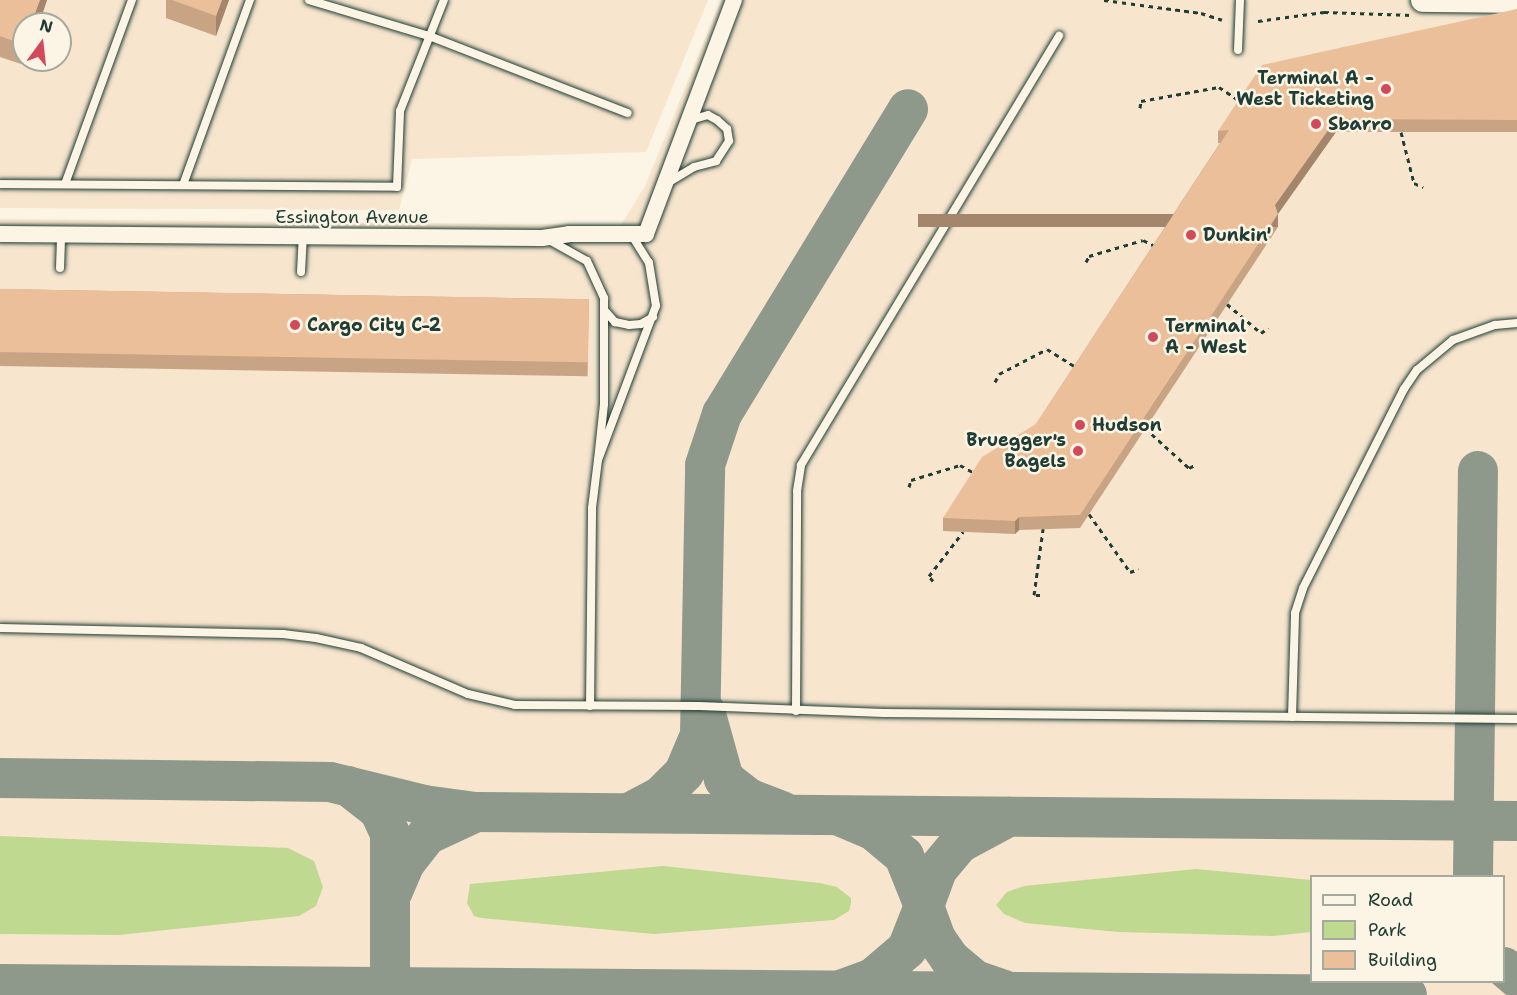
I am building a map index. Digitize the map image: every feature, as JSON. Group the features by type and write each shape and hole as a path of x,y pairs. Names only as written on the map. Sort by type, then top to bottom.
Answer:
{"street":[{"path":"631,234 646,234 668,183 734,0"},
{"path":"1418,7 1517,1"},
{"name":"Essington Avenue","path":"0,234 542,238 569,234 631,234"}],"lane":[{"path":"65,184 132,0"},
{"path":"183,185 250,0"},
{"path":"309,0 429,36 628,113"},
{"path":"0,184 397,187 399,116 444,0"},
{"path":"1238,50 1240,0"},
{"path":"796,711 797,491 801,465 1059,36"},
{"path":"668,183 694,167 716,161 729,141 727,129 708,115 689,120"},
{"path":"60,268 61,234"},
{"path":"598,460 653,316 657,295 652,274 631,234"},
{"path":"301,272 303,236"},
{"path":"542,238 561,244 587,261 600,286 605,310 604,404 592,508 591,706"},
{"path":"605,310 615,322 629,325 641,324 653,316"},
{"path":"1292,717 1295,613 1303,588 1404,389 1417,370 1453,340 1495,325 1517,323"},
{"path":"0,628 283,634 316,638 361,648 499,704 796,711 1517,719"}],"path":[{"path":"1104,0 1201,13 1222,20"},
{"path":"1258,21 1324,12 1418,7"},
{"path":"1140,108 1141,101 1219,87 1244,104"},
{"path":"1401,132 1414,183 1423,187"},
{"path":"1086,262 1089,256 1143,240 1159,249"},
{"path":"1227,304 1261,333 1268,328"},
{"path":"995,382 999,374 1047,349 1080,370"},
{"path":"1145,428 1189,468 1195,465"},
{"path":"909,487 911,480 960,465 979,476"},
{"path":"1089,514 1130,572 1139,569"},
{"path":"1040,595 1034,595 1043,529"},
{"path":"933,581 929,576 963,532"}],"shaded area":[{"path":"0,0 708,0 646,152 412,159 399,210 0,208"},
{"path":"721,0 1517,0 1517,995 0,995 0,219 621,225 645,186"}],"green space":[{"path":"0,836 288,848 314,861 323,887 316,906 299,916 119,935 0,934"},
{"path":"663,866 820,883 837,887 851,898 851,903 849,911 834,920 654,934 481,918 474,916 467,903 470,884"},
{"path":"1196,869 1310,880 1310,932 1274,936 1118,932 1025,923 1004,914 996,905 1007,892 1024,886"}],"building":[{"path":"0,0 40,0 36,12 12,12 12,40 0,36"},
{"path":"172,0 222,0 216,16"},
{"path":"1517,9 1517,120 1336,119 1275,205 1278,214 1080,515 1019,517 1015,521 943,518 982,457 1036,424 1229,130 1218,131 1262,65"},
{"name":"Cargo City C-2","path":"0,289 589,299 588,362 0,352"}],"taxiway":[{"path":"629,813 661,796 684,773 700,735 705,465 722,414 908,109"},
{"path":"1473,875 1478,471"},
{"path":"705,711 724,779 748,798 782,811"},
{"path":"0,778 330,782 424,805 476,812 1517,821"},
{"path":"348,786 379,810 390,834 390,995"},
{"path":"393,891 405,863 427,835 476,812"},
{"path":"842,817 873,830 904,856 924,906 907,949 873,978 843,989"},
{"path":"1004,990 975,980 950,959 936,939 924,906 937,870 960,843 1008,817"},
{"path":"1505,968 1517,978"},
{"path":"0,984 1407,995"}],"place":[{"name":"Terminal A - West Ticketing","path":"1386,89"},
{"name":"Sbarro","path":"1316,124"},
{"name":"Dunkin'","path":"1191,235"},
{"name":"Cargo City C-2","path":"295,325"},
{"name":"Terminal A - West","path":"1153,337"},
{"name":"Hudson","path":"1080,425"},
{"name":"Bruegger's Bagels","path":"1078,451"}]}
